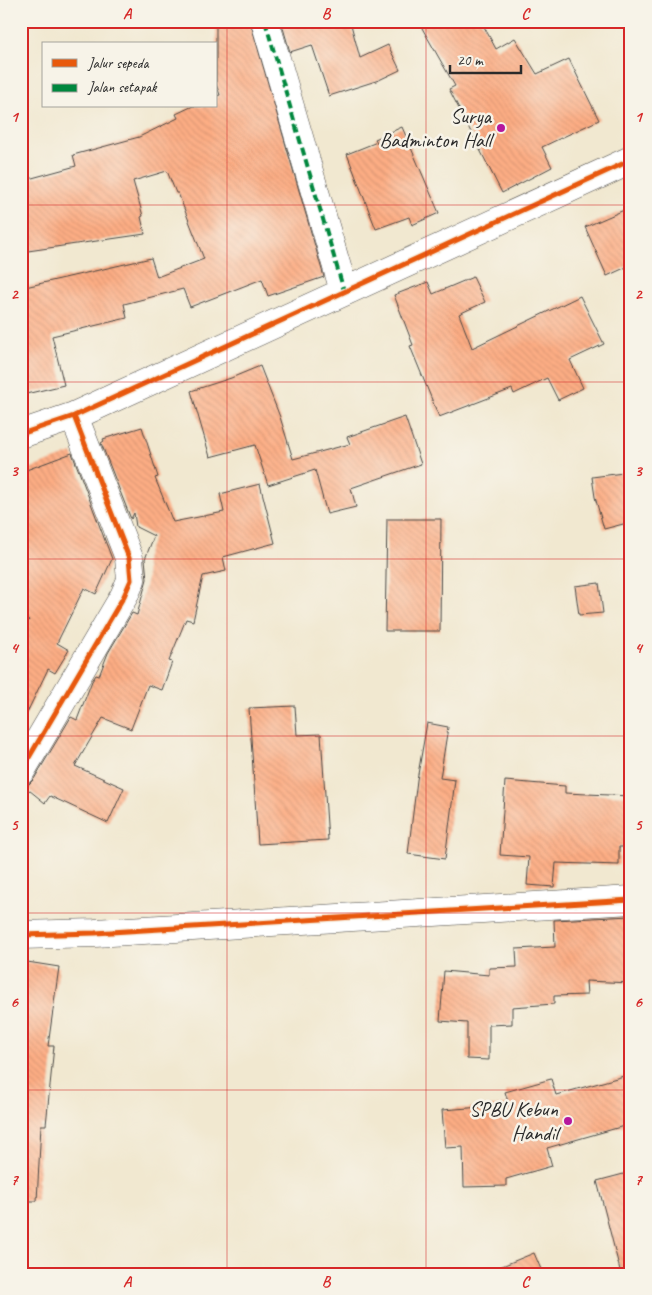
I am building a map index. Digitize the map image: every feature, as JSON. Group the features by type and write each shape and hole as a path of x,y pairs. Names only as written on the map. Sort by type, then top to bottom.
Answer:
{"street":[{"path":"265,21 344,291"},
{"path":"21,434 74,416 631,160"},
{"path":"21,771 124,596 130,580 129,558 74,416"},
{"path":"21,935 94,933 631,900"}],"building":[{"path":"216,21 250,21 324,277 268,296 262,279 190,307 183,289 124,304 127,318 52,336 64,385 26,394 21,372 21,288 151,258 157,277 204,259 178,193 176,193 167,171 133,181 143,216 141,217 145,234 21,252 21,181 76,166 73,155 139,137 178,118 176,114 189,108 218,108 218,96 220,95 218,90 218,42 216,42"},
{"path":"281,21 350,21 360,58 388,45 400,70 379,80 329,96 312,45 290,52"},
{"path":"418,21 481,21 496,49 515,38 537,74 569,59 599,120 542,147 552,167 502,193 449,89 455,86"},
{"path":"402,127 439,213 412,225 409,217 376,229 347,154 377,142 375,139"},
{"path":"631,207 631,265 607,276 585,227"},
{"path":"473,277 485,302 459,314 472,348 580,296 604,344 570,360 583,388 558,400 547,378 514,394 512,389 439,417 410,346 413,345 394,295 428,282 433,294"},
{"path":"260,366 280,417 293,459 350,444 347,437 405,417 421,464 351,488 356,507 327,514 315,470 268,485 255,445 210,457 191,391"},
{"path":"142,427 158,477 155,478 173,522 224,512 220,494 260,484 275,543 223,557 226,571 203,576 193,621 186,619 169,661 172,662 162,690 148,685 131,729 103,718 75,766 124,788 108,823 50,796 45,803 24,786 34,779 71,717 77,720 92,681 96,675 99,676 108,653 132,613 137,615 147,579 145,559 154,536 136,527 134,513 131,519 101,443 104,441 103,439"},
{"path":"72,453 112,559 96,594 84,588 57,643 69,650 55,673 48,669 21,725 21,633 29,620 21,616 21,472"},
{"path":"631,472 631,522 604,529 595,497 592,477"},
{"path":"387,519 441,519 440,631 385,631"},
{"path":"599,583 603,613 579,615 575,586"},
{"path":"295,706 297,735 321,734 328,840 258,844 249,708"},
{"path":"427,723 448,727 440,778 455,780 445,859 408,854 417,780"},
{"path":"505,781 565,786 565,793 631,796 631,847 619,847 619,865 556,863 554,887 527,885 529,857 500,855"},
{"path":"631,916 631,983 586,981 587,995 554,996 554,1004 512,1007 512,1024 489,1025 489,1060 467,1059 467,1023 440,1021 444,971 489,975 489,968 517,967 516,949 555,947 554,920"},
{"path":"21,961 59,967 48,1046 54,1046 46,1125 41,1125 37,1201 21,1201"},
{"path":"631,1074 631,1124 547,1148 552,1166 506,1179 506,1186 464,1187 463,1147 445,1148 442,1110 509,1105 505,1092 551,1079 556,1095"},
{"path":"631,1172 631,1274 621,1274 597,1181"},
{"path":"534,1253 543,1274 485,1274 485,1273"}],"marked path":[{"path":"265,21 344,291"}],"cycle path":[{"path":"21,434 74,416 631,160"},
{"path":"21,771 124,596 131,580 129,558 74,416"},
{"path":"21,935 95,933 631,900"}],"place":[{"name":"Surya Badminton Hall","path":"501,128"},
{"name":"SPBU Kebun Handil","path":"568,1121"}]}
